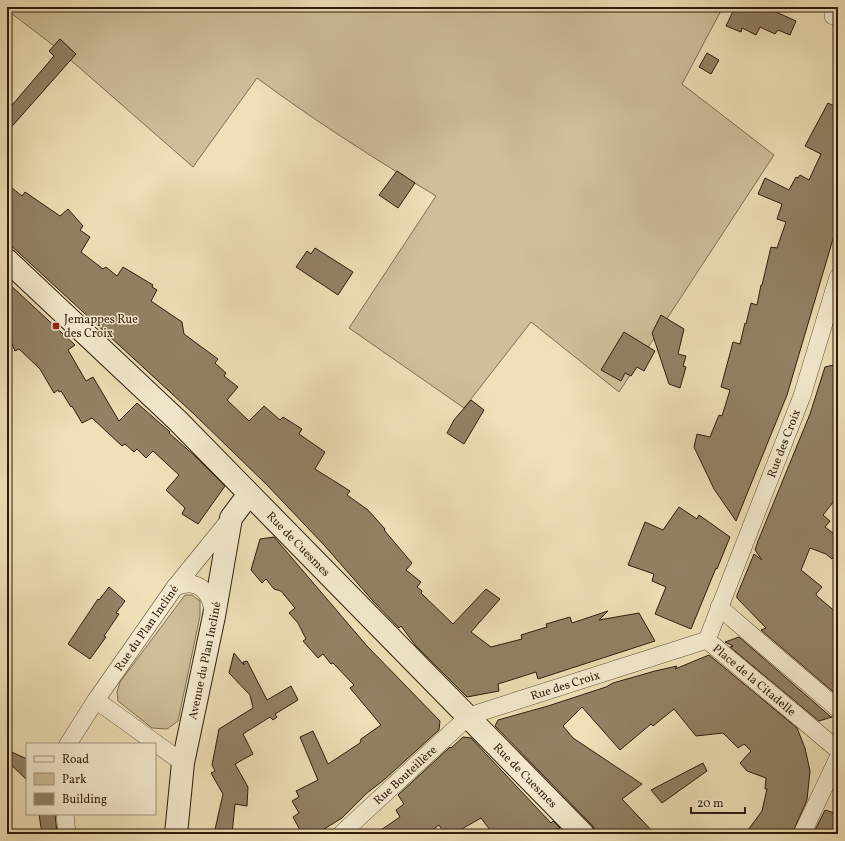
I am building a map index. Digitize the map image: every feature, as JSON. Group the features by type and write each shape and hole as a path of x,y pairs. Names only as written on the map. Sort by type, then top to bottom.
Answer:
{"street":[{"name":"Rue de Cuesmes","path":"7,260 177,420 469,716 583,834"},
{"name":"Rue des Croix","path":"719,607 802,396 838,277"},
{"name":"Avenue du Plan Incliné","path":"176,834 183,763 214,616 231,518 249,494"},
{"name":"Rue du Plan Incliné","path":"69,743 96,700 175,587 231,518"},
{"path":"175,587 185,583 195,584 209,597 214,616"},
{"name":"Place de la Citadelle","path":"719,607 707,640 838,750"},
{"path":"719,607 838,709"},
{"name":"Rue des Croix","path":"469,716 707,640"},
{"path":"96,700 155,743"},
{"name":"Rue Bouteillère","path":"341,834 469,716"},
{"path":"156,743 183,763"},
{"path":"802,834 838,758"},
{"path":"65,815 67,834"}],"green space":[{"path":"7,7 723,7 682,84 774,155 619,392 531,322 464,408 349,328 436,196 345,139 257,78 193,167 58,49 7,10"},
{"path":"185,595 192,595 200,601 200,616 178,721 167,729 152,728 118,701 117,692 120,682"}],"building":[{"path":"735,7 765,7 796,21 790,35 778,30 775,34 760,27 756,35 742,28 741,32 726,26"},
{"path":"60,39 76,54 7,132 7,111 54,56 49,51"},
{"path":"707,53 719,60 711,74 699,67"},
{"path":"828,103 838,108 838,222 787,395 736,521 714,489 694,447 697,434 710,437 719,415 722,416 730,390 721,387 733,342 740,344 751,303 757,305 771,247 777,248 786,222 777,219 782,204 758,194 765,178 789,190 796,177 798,178 800,175 809,180 821,154 805,146"},
{"path":"397,171 415,183 398,208 379,195"},
{"path":"7,184 22,196 25,192 60,216 68,209 83,226 80,230 90,237 81,252 103,269 106,267 117,276 123,267 153,285 152,287 157,290 151,301 182,322 184,334 218,359 215,363 226,373 224,376 238,387 227,400 249,421 264,406 280,420 283,417 302,429 299,434 325,452 315,469 350,491 347,495 368,510 385,529 384,530 412,563 406,570 421,582 417,587 422,591 421,593 453,624 486,589 500,599 471,632 491,647 522,639 521,635 547,627 546,624 570,617 572,623 608,611 599,620 639,613 655,641 538,679 536,672 498,684 499,691 467,697 416,646 401,626 399,628 373,601 324,545 267,485 195,415 7,242"},
{"path":"315,248 353,272 338,295 296,267 307,251 311,254"},
{"path":"7,282 75,345 68,350 86,381 93,377 119,421 137,403 170,432 169,433 225,486 198,524 182,514 185,508 166,490 179,475 153,451 146,458 137,449 134,452 125,444 122,446 92,418 82,423 61,391 59,392 58,390 54,393 40,369 19,349 15,351 7,333"},
{"path":"661,315 684,329 678,354 686,356 683,366 686,367 680,388 669,384 652,333"},
{"path":"624,332 655,351 644,371 637,367 631,376 625,373 621,381 601,370"},
{"path":"838,364 838,494 823,515 830,521 825,527 838,537 838,550 832,559 826,554 810,548 801,570 822,587 816,594 817,596 838,614 838,696 761,630 766,628 737,598 737,595 754,554 762,560 755,550 810,414 825,367"},
{"path":"471,400 484,410 464,444 447,433 454,420"},
{"path":"679,507 697,519 699,515 730,537 691,629 655,614 666,587 652,581 654,574 628,565 645,522 663,530"},
{"path":"274,537 367,646 440,721 439,730 385,779 367,793 342,818 316,834 302,834 293,817 299,813 292,801 299,797 296,791 318,780 300,737 313,731 328,764 360,743 361,739 381,725 350,688 354,685 333,663 331,664 323,654 318,658 303,641 306,639 298,623 289,613 295,608 281,591 274,589 266,579 262,583 251,570 260,539"},
{"path":"109,587 125,601 116,613 119,614 104,636 106,637 90,659 68,644 98,599 99,600"},
{"path":"739,637 832,717 819,721 730,647 733,646 725,642"},
{"path":"234,653 244,665 243,662 247,661 267,700 291,686 298,700 275,714 277,717 273,720 270,717 243,734 253,754 235,764 248,787 247,806 235,804 232,834 214,834 223,794 211,773 215,771 212,765 219,729 253,708 250,695 229,673"},
{"path":"709,655 797,728 805,748 810,771 807,800 792,834 745,834 762,811 767,789 765,789 766,778 747,771 740,763 751,751 744,744 738,748 723,733 696,736 674,709 653,726 651,724 620,750 582,707 563,726 573,738 642,784 622,799 655,834 598,834 592,825 495,726 498,720 548,706 606,687 613,683 677,666 675,669"},
{"path":"463,737 471,738 551,823 553,821 560,828 556,829 560,834 493,834 481,818 453,834 445,834 439,825 427,834 375,834 400,817 396,810 404,804 398,795"},
{"path":"7,750 26,759 26,779 7,761"},
{"path":"703,763 707,771 662,803 651,790"},
{"path":"825,810 838,814 838,828 835,834 813,834"},
{"path":"39,815 55,815 57,834 42,834"}],"place":[{"name":"Jemappes Rue des Croix","path":"56,326"}]}
